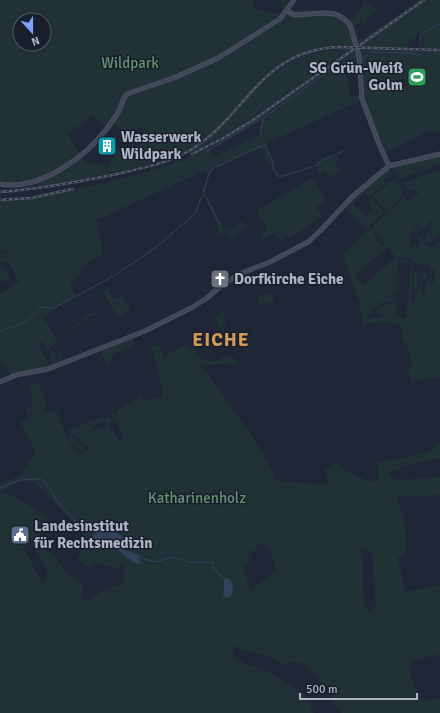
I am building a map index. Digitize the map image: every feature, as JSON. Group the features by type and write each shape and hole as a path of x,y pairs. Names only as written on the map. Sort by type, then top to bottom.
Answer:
{"street":[{"path":"0,184 24,184 44,178 64,168 82,154 102,135 118,112 123,99 127,94 176,77 224,55 278,20 287,11 294,0"},
{"path":"287,11 294,15 331,13 342,17 350,25 359,56 362,99 389,166"},
{"path":"0,382 16,374 48,369 145,330 191,308 242,272 270,262 308,242 320,232 352,197 389,166 440,154"}],"green space":[{"name":"Wildpark","path":"0,0 254,0 252,8 285,16 290,10 319,10 339,13 351,20 364,2 376,8 376,10 356,34 359,39 385,24 420,0 357,45 352,27 356,26 356,29 358,29 363,24 361,22 360,24 350,26 354,42 351,47 320,49 295,57 275,69 228,118 209,135 180,154 149,164 64,183 13,188 10,184 0,183","holes":["92,115 108,129 114,125 126,133 142,128 144,130 141,134 141,142 139,146 132,145 123,152 118,147 109,166 86,163 67,133 75,127 80,127"]},
{"path":"280,0 293,1 287,11 283,8"},
{"path":"425,0 440,0 440,49 419,48 419,45 424,43 420,31 417,33 416,39 409,39 408,47 360,46"},
{"path":"352,49 237,128 184,155 206,140 225,123 259,87 277,71 297,59 322,51"},
{"path":"356,49 358,61 343,63 337,66 347,77 350,96 360,95 379,144 377,144 360,101 265,144 278,176 293,172 294,174 279,177 277,176 260,148 214,169 211,172 205,192 226,232 216,236 218,231 217,222 205,198 202,197 196,213 153,251 111,278 52,309 51,312 43,317 57,339 88,315 95,312 97,315 92,315 54,342 58,351 55,352 56,354 54,355 58,361 61,359 57,353 58,352 62,356 63,361 53,365 49,355 51,354 44,346 46,346 44,343 42,344 44,342 43,341 40,343 41,345 39,347 50,366 10,375 6,365 0,368 6,363 1,365 0,362 0,294 19,282 8,261 0,264 0,255 7,252 6,250 0,252 0,201 40,197 108,182 148,171 188,157 211,146 254,121","holes":["267,115 263,118 260,135 213,157 210,150","204,171 207,173 208,177 197,210 193,214 158,245 151,248 146,254 112,276 76,296 70,286 88,262 103,255 97,220","53,345 57,351 53,353 50,346"]},
{"path":"357,49 418,49 440,51 440,131 426,132 385,153 364,99 360,56 365,54 359,55","holes":["405,78 407,85 402,87 403,89 392,91 388,89 388,87 399,87 398,80"]},
{"path":"336,155 339,159 335,162 341,172 332,176 327,175 324,171 319,174 315,164"},
{"path":"440,155 440,163 400,179 391,167"},
{"path":"388,168 393,174 383,181 385,184 369,197 365,193 353,204 366,217 373,208 367,201 371,198 385,212 385,214 384,213 369,226 370,227 367,230 344,207"},
{"path":"440,171 440,238 438,235 428,244 424,241 427,232 431,233 432,231 429,230 433,223 430,221 426,229 422,227 419,229 417,234 414,233 418,230 416,229 419,225 417,225 409,238 411,240 409,245 412,247 413,244 416,245 415,248 417,249 419,243 421,242 417,239 418,236 430,249 440,241 440,377 410,381 408,368 412,368 408,347 402,340 401,324 384,322 362,324 360,304 344,259 344,255 347,250 404,198 410,203 408,201 419,193 416,189 411,192 405,186 405,183 429,173","holes":["375,232 386,245 384,247 373,234","388,247 396,257 363,285 355,275","399,256 411,259 411,263 428,265 430,268 430,275 432,275 432,269 435,269 434,283 431,283 431,277 429,282 427,282 428,273 421,272 419,285 422,285 423,280 426,280 425,294 421,294 422,287 419,287 419,293 417,293 418,272 414,272 412,287 413,271 411,266 408,296 412,296 412,289 416,290 414,304 411,304 412,298 408,297 406,318 396,317 396,302 379,307 376,310 377,313 381,313 382,316 369,319 368,315 371,314 371,310 380,305 376,303 379,302 382,304 395,300 393,294 396,292"]},
{"path":"312,178 326,200 316,207 322,216 290,238 288,236 280,241 274,233 264,239 260,234 268,229 256,211"},
{"path":"395,179 401,188 402,196 401,199 400,198 390,208 391,209 387,211 373,197 373,195"},
{"path":"243,221 247,227 231,239 226,232"},
{"path":"403,258 408,260 410,263 401,263 398,296 400,262"},
{"path":"3,265 10,279 2,283 0,278 0,267"},
{"path":"107,288 114,300 122,296 131,310 118,317 102,291"},
{"path":"270,292 275,302 260,304 257,298"},
{"path":"223,311 225,316 225,326 218,330 219,325 214,318"},
{"path":"133,337 135,345 113,354 110,364 106,365 101,350"},
{"name":"Katharinenholz","path":"159,344 164,356 185,345 190,349 193,347 202,360 217,361 224,356 230,356 237,360 238,363 200,364 250,433 268,462 276,481 328,485 325,470 338,462 341,469 369,481 379,481 377,463 431,452 434,445 440,443 440,458 409,465 389,472 390,477 399,480 440,477 440,495 397,497 401,513 403,512 406,537 406,554 398,557 405,592 440,585 440,654 410,662 410,668 414,683 423,702 433,699 440,699 440,713 341,713 323,685 306,665 295,663 293,661 285,665 267,656 235,646 232,656 242,662 274,675 308,697 313,713 0,713 0,485 20,475 36,452 20,422 30,419 29,415 33,414 32,411 29,414 26,412 28,407 32,407 31,404 34,402 29,389 30,385 38,383 48,407 54,405 44,409 46,413 56,410 68,441 78,452 85,452 90,448 87,445 85,446 75,435 68,433 67,431 107,415 103,417 103,422 104,423 105,424 105,418 109,417 113,422 109,425 119,440 124,436 111,416 111,413 113,412 117,415 116,411 142,395 143,401 163,397 156,361 150,347","holes":["100,423 104,423 105,427 86,432 93,429 93,426","20,480 32,482 37,485 88,539 77,559 88,567 97,563 116,569 121,565 124,565 124,583 103,591 88,600 82,599 84,585 79,580 69,575 51,553 36,540 48,520 48,517 24,502 1,491","14,524 28,534 48,573 44,585 21,542 10,534","100,526 125,539 122,549 139,555 138,559 141,562 131,561 119,550 99,543","261,543 268,547 276,570 250,592 243,565 250,562 248,553 256,550 256,546","362,549 372,552 376,607 367,612 367,608 364,604","228,578 232,586 231,595 223,595 225,590 224,580"]},
{"path":"86,355 87,356 45,374 44,371"},
{"path":"24,374 29,389 24,376 16,377"},
{"path":"68,437 74,437 80,442 84,448 83,451 79,450 69,440"}],"water":[{"path":"100,526 122,536 127,541 123,544 122,549 139,555 140,558 138,559 141,562 140,564 131,560 115,548 95,541 92,538 96,529"},
{"path":"228,578 232,583 233,591 228,598 223,596 224,579"}],"waterway":[{"path":"421,42 420,34 440,24"},
{"path":"372,52 421,54"},
{"path":"363,61 363,58 368,55"},
{"path":"206,152 263,118 337,65 355,62"},
{"path":"260,135 263,118"},
{"path":"203,192 212,169 265,144 273,162 273,168 279,177 318,165 320,161 344,151"},
{"path":"0,331 17,326 27,321 36,310 42,308 52,309 110,278 154,249 196,213 201,197"},
{"path":"206,197 219,224"},
{"path":"0,488 20,480 41,479 69,514 83,527 91,531"},
{"path":"140,558 156,562 172,557 189,562 205,562"},
{"path":"206,562 212,562 214,569 224,579"}],"railway":[{"path":"192,154 225,137 253,120 424,0"},
{"path":"0,192 88,180 154,165 172,159 189,151 209,137 272,72 290,60 312,51 339,47 440,50"},
{"path":"0,200 31,198 73,189"}],"place":[{"name":"SG Grün-Weiß Golm","path":"417,77"},
{"name":"Wasserwerk Wildpark","path":"107,146"},
{"name":"Dorfkirche Eiche","path":"220,279"},
{"name":"Landesinstitut für Rechtsmedizin","path":"20,535"}],"district":[{"name":"EICHE","path":"221,339"}]}
